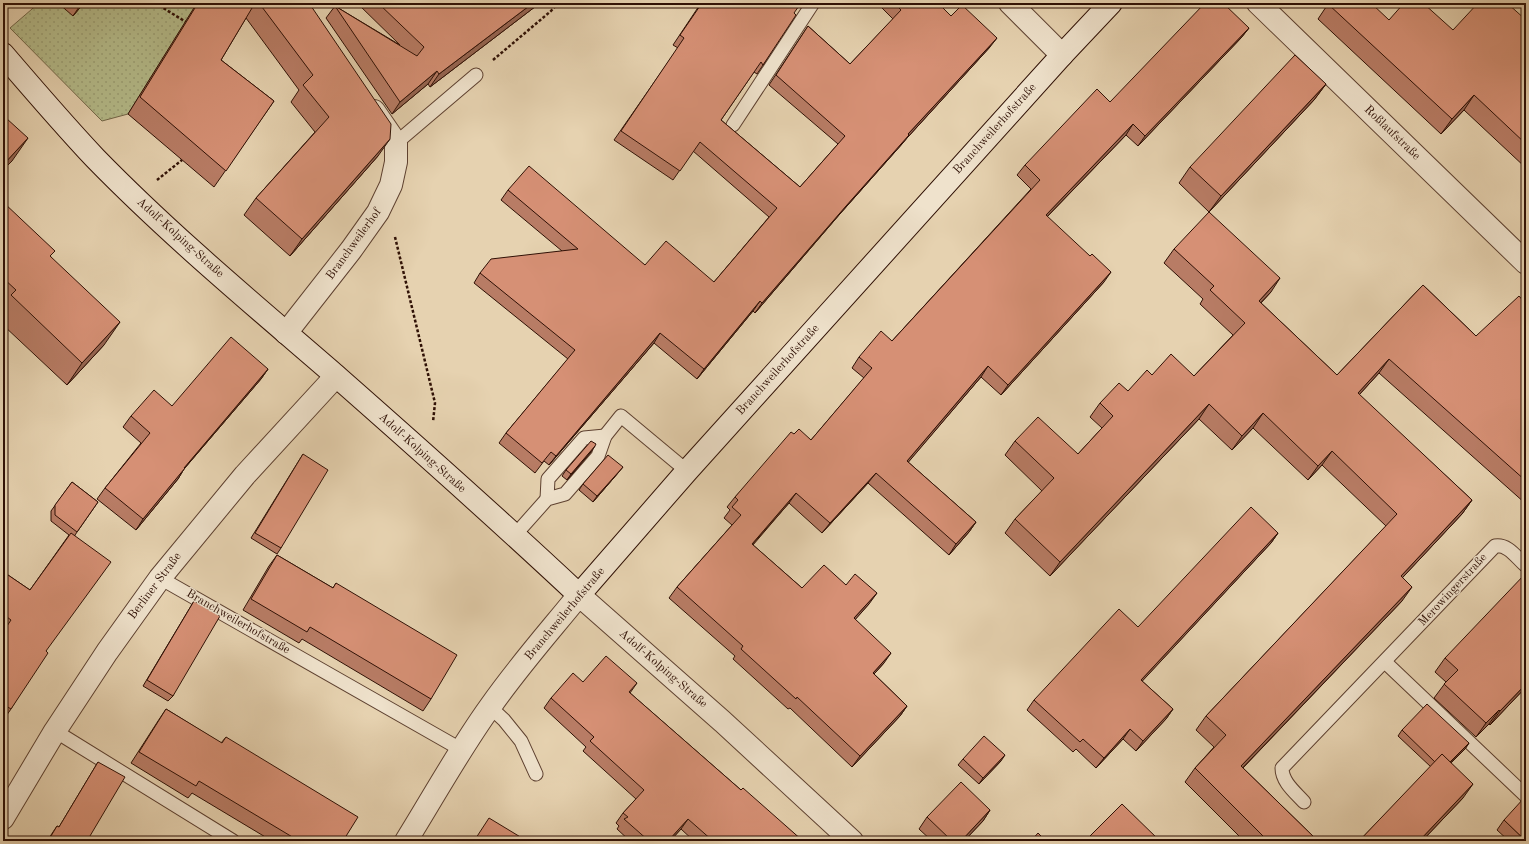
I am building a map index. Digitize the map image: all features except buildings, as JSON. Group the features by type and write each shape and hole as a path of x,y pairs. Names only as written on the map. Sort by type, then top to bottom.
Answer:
{"street":[{"path":"1010,3 1062,55"},
{"name":"Branchweilerhofstraße","path":"406,841 490,707 531,653 579,595 687,471 1062,55 1111,3"},
{"name":"Roßlaufstraße","path":"1258,3 1526,263"},
{"name":"Adolf-Kolping-Straße","path":"7,65 135,197 198,255 515,535 579,595 723,722 852,841"},
{"path":"362,92 396,144"},
{"name":"Branchweilerhof","path":"286,333 351,250 378,212 391,185 396,162 396,144"},
{"name":"Berliner Straße","path":"3,818 55,731 107,652 160,578 245,475 336,376"}],"lane":[{"path":"732,125 813,3"},
{"path":"396,144 476,75"},
{"path":"515,535 546,499 564,494 598,456 605,436 621,416 687,471"},
{"path":"546,499 548,479 584,438 605,436"},
{"name":"Merowingerstraße","path":"1304,802 1289,786 1282,775 1282,768 1495,546 1501,545 1507,547 1525,565"},
{"name":"Branchweilerhofstraße","path":"160,578 462,750"},
{"path":"1385,662 1526,796"},
{"path":"490,707 504,720 521,741 536,774"},
{"path":"55,731 233,841"}],"path":[{"path":"155,3 186,22"},
{"path":"476,75 551,11 558,3"},
{"path":"378,212 395,237 435,403 428,458"}],"green space":[{"path":"39,3 197,3 128,114 102,121 10,28"}]}
